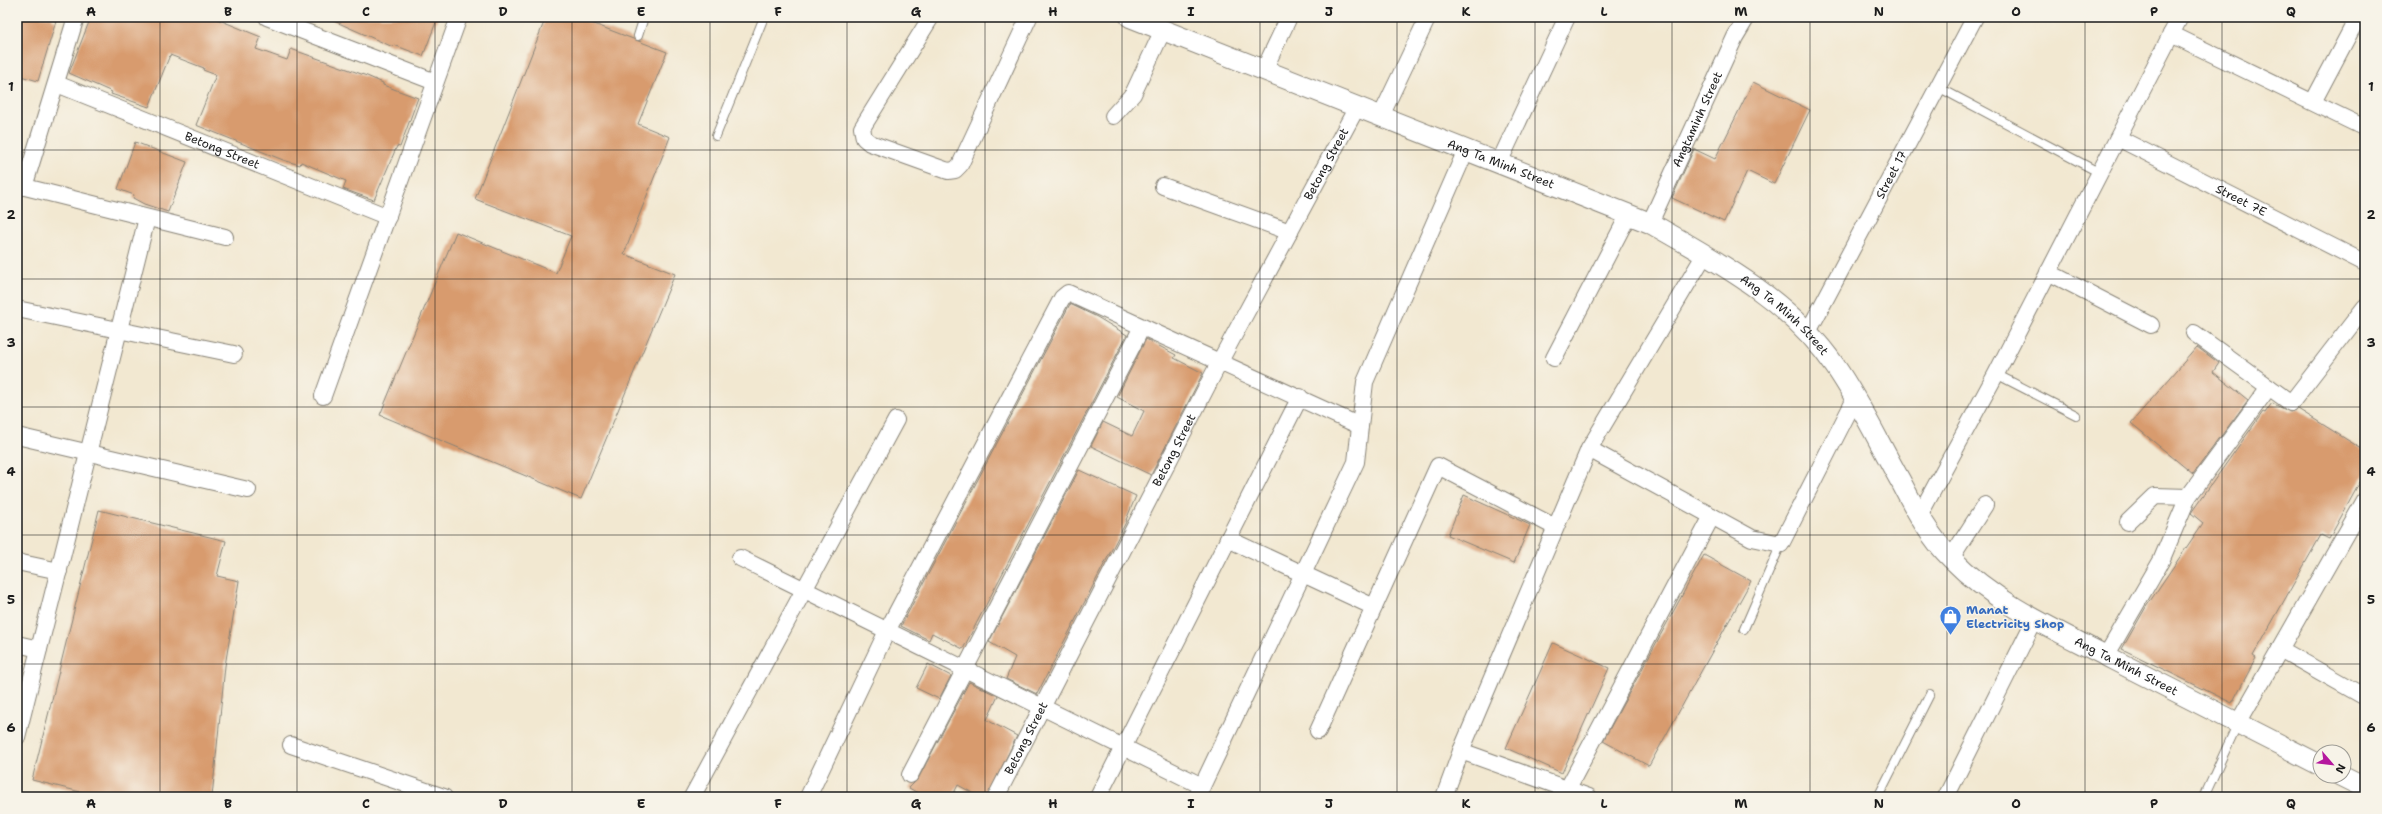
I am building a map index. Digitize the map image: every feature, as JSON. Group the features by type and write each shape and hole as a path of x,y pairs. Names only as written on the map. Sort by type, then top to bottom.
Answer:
{"street":[{"path":"76,17 56,84 20,186 225,237"},
{"path":"266,17 435,82"},
{"path":"323,396 459,17"},
{"path":"931,17 862,128 864,138 870,143 948,171 955,170 960,165 1029,17"},
{"name":"Ang Ta Minh Street","path":"1130,17 1629,214 1650,223 1705,254 1771,298 1808,332 1834,365 1855,399 1919,516 1951,558 1981,585 2035,619 2312,761"},
{"path":"1264,70 1289,17"},
{"path":"1381,116 1428,17"},
{"path":"1499,163 1567,17"},
{"name":"Angtaminh Street","path":"1650,223 1736,37 1747,17"},
{"name":"Street 17","path":"1808,332 1975,17"},
{"path":"1919,516 1996,374 2180,17"},
{"path":"2313,102 2358,17"},
{"path":"1113,116 1133,94 1163,30"},
{"path":"2171,34 2365,128"},
{"name":"Betong Street","path":"56,84 388,217"},
{"name":"Betong Street","path":"996,797 1219,363 1357,107"},
{"name":"Street 7E","path":"2118,138 2363,257"},
{"path":"740,558 1123,747 1200,792 1356,462 1365,382 1466,150"},
{"path":"1163,186 1290,232"},
{"path":"1554,358 1629,214"},
{"path":"17,737 147,218"},
{"path":"1444,797 1460,751 1556,528 1588,449 1705,254"},
{"path":"2048,272 2151,325"},
{"path":"808,797 888,631 1062,298 1068,293 1074,294 1142,328 1219,363 1300,397 1360,426"},
{"path":"2194,333 2291,403 2365,307"},
{"path":"17,309 234,354"},
{"path":"910,774 966,670 1142,328"},
{"path":"2106,656 2161,561 2188,497 2269,386"},
{"path":"1098,797 1300,397"},
{"path":"1588,449 1752,538 1781,544 1855,399"},
{"path":"692,797 803,589 896,420"},
{"path":"17,436 89,451 248,490"},
{"path":"1318,731 1438,466 1556,528"},
{"path":"2128,522 2155,496 2188,497"},
{"path":"2238,723 2365,500"},
{"path":"1951,558 1984,505"},
{"path":"1571,792 1712,516"},
{"path":"1228,539 1374,607"},
{"path":"17,562 59,571"},
{"path":"1946,797 2035,619"},
{"path":"17,644 39,649"},
{"path":"2280,649 2365,697"},
{"path":"291,746 444,797"},
{"path":"1460,751 1571,792 1590,797"},
{"path":"2352,782 2365,788"}],"lane":[{"path":"638,36 644,17"},
{"path":"716,136 764,17"},
{"path":"1938,87 2100,172"},
{"path":"1996,374 2076,415"},
{"path":"1744,629 1781,544"},
{"path":"1878,797 1930,694"},
{"path":"2204,797 2238,723"}],"building":[{"path":"17,17 53,17 52,19 56,21 38,81 17,75"},
{"path":"91,17 212,17 261,37 256,49 287,60 291,49 367,76 383,83 383,85 418,98 400,147 397,146 374,200 343,189 346,181 301,162 300,165 283,160 196,125 216,75 203,70 204,68 170,55 149,107 111,94 112,92 69,73"},
{"path":"325,17 438,17 423,56 394,45 393,47"},
{"path":"546,17 576,17 667,52 638,124 670,137 624,254 675,274 581,499 380,415 456,232 556,273 571,236 475,199"},
{"path":"1753,82 1810,110 1774,184 1747,171 1724,222 1672,198 1694,149 1715,159"},
{"path":"135,142 187,162 168,212 144,204 133,198 134,195 118,189"},
{"path":"1070,304 1097,317 1127,335 963,649 932,633 929,640 901,626"},
{"path":"1146,339 1176,355 1174,358 1203,373 1151,475 1091,446 1103,422 1132,436 1144,411 1117,397"},
{"path":"2197,347 2219,363 2213,372 2248,400 2193,474 2131,423"},
{"path":"2272,403 2290,412 2298,409 2365,451 2365,473 2329,539 2321,535 2253,656 2256,658 2232,703 2122,649 2146,607 2203,523 2191,513 2263,412 2265,413"},
{"path":"1079,470 1136,496 1127,520 1037,694 1006,679 1015,657 989,642"},
{"path":"1464,495 1530,525 1514,563 1448,535"},
{"path":"99,510 226,541 217,576 239,581 225,666 212,797 101,797 32,780"},
{"path":"1704,555 1751,581 1649,766 1603,741"},
{"path":"1553,643 1609,668 1562,773 1506,748"},
{"path":"928,664 951,676 939,699 916,688"},
{"path":"969,682 998,696 987,720 1017,736 987,797 980,797 958,785 952,797 925,797 909,788 918,779"}],"place":[{"name":"Manat Electricity Shop","path":"1950,636"}]}
